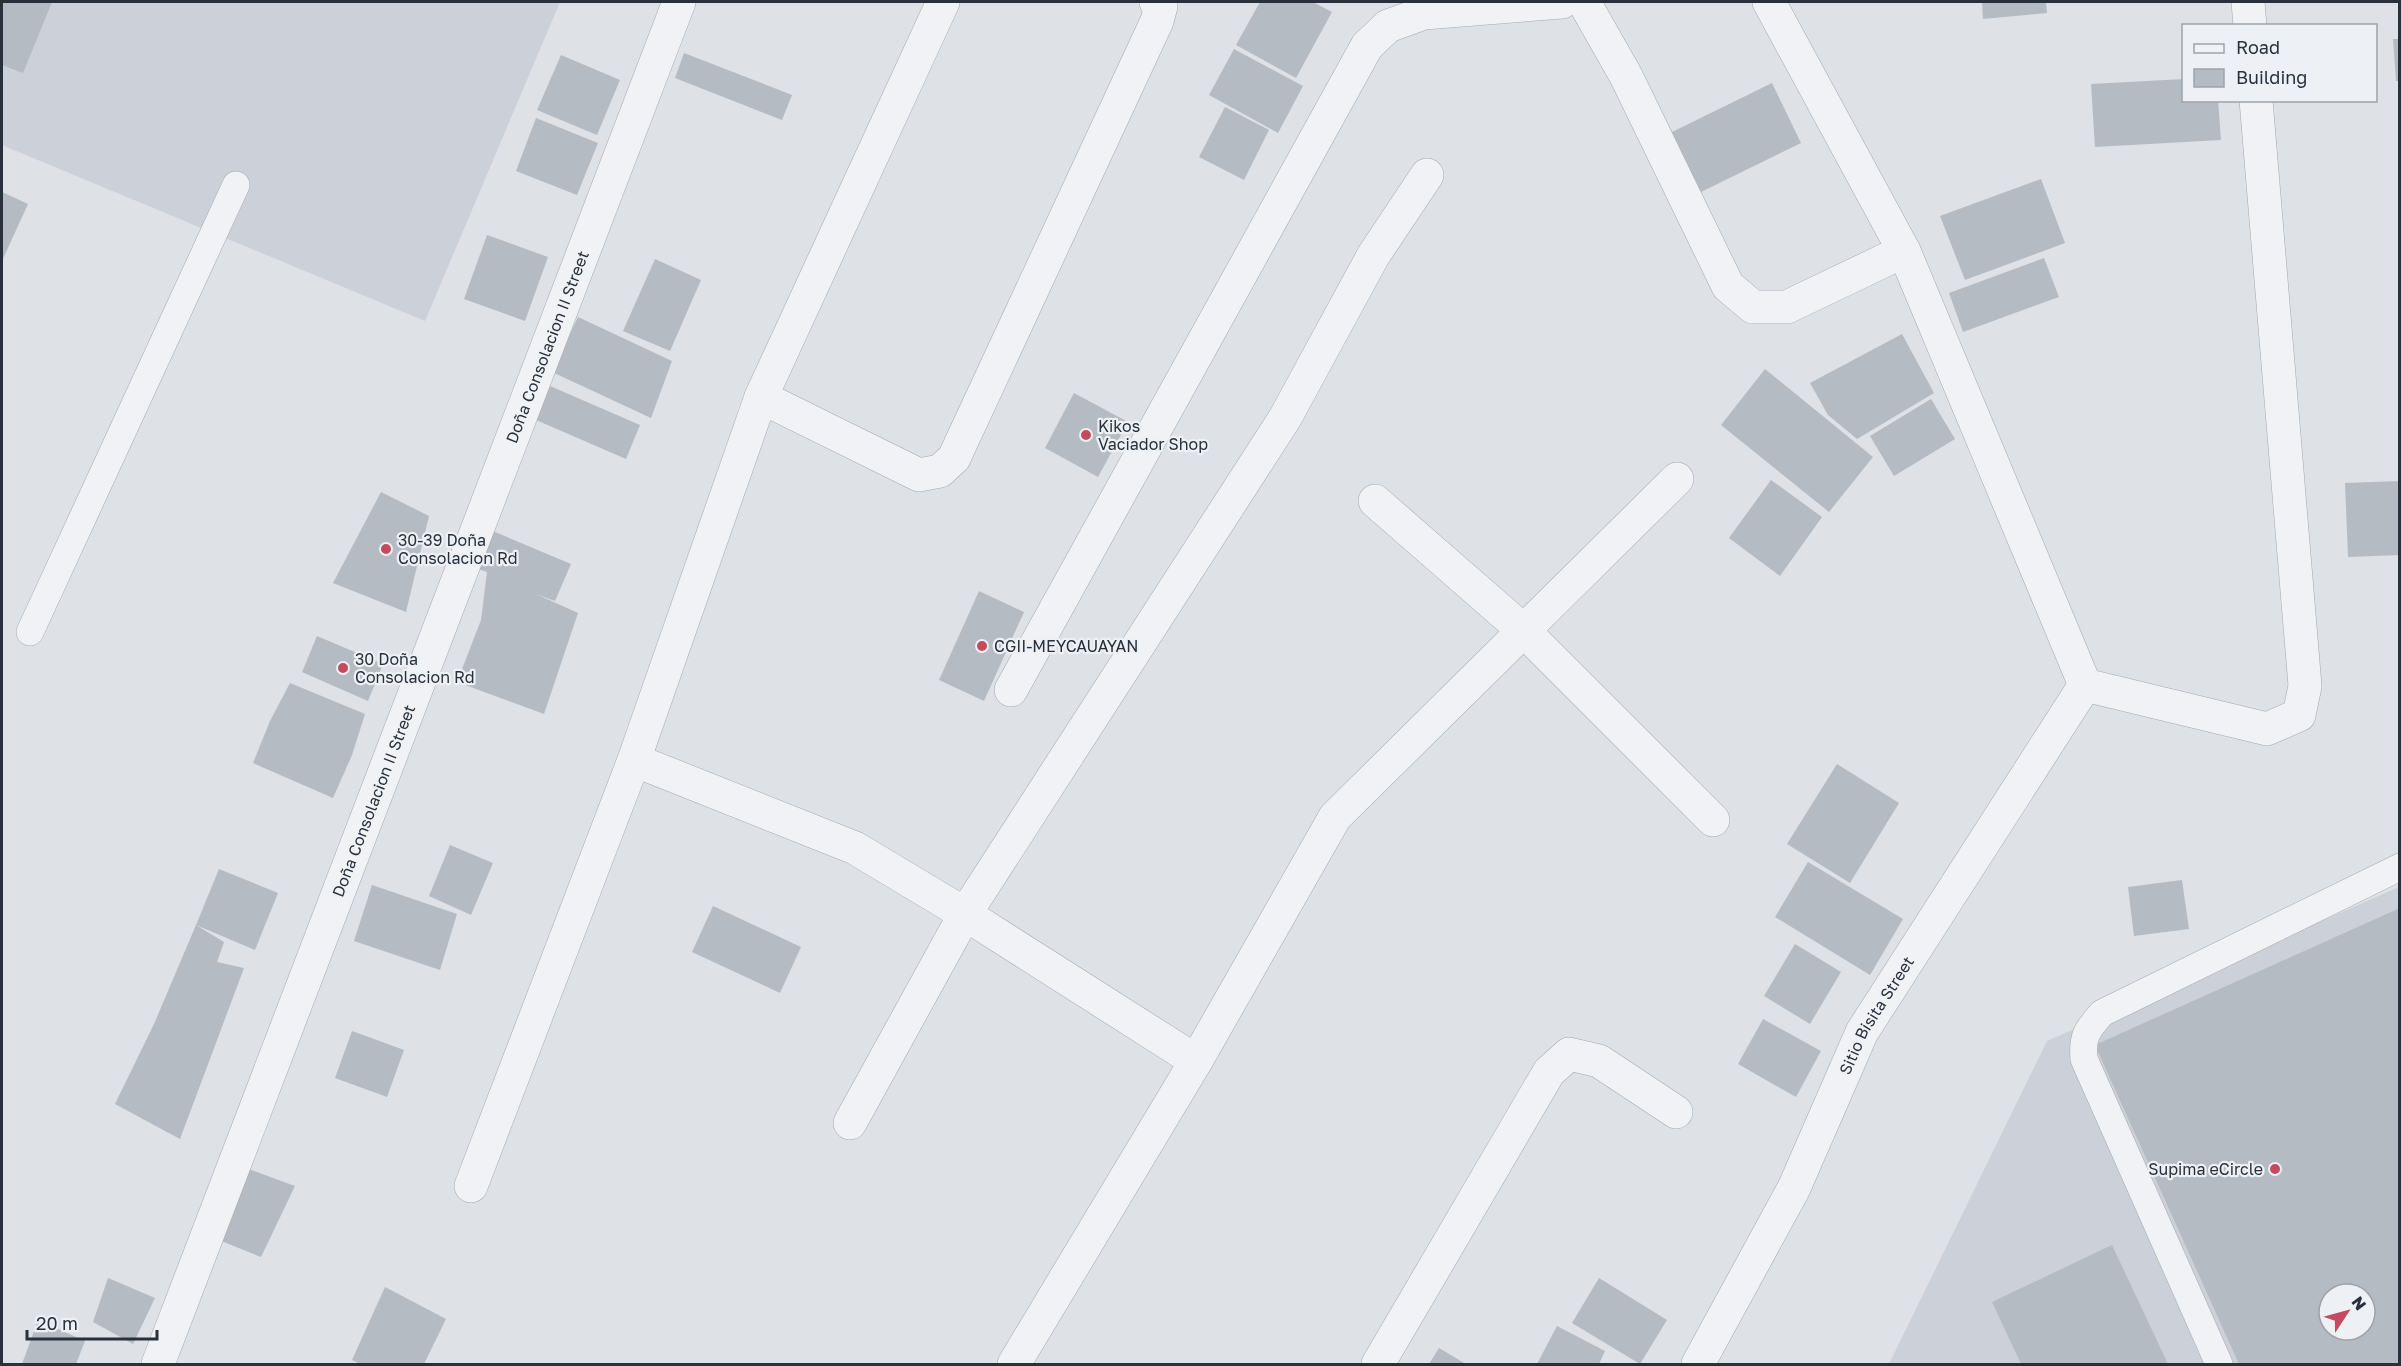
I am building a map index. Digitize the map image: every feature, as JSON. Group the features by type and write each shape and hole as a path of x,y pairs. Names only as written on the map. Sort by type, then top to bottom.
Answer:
{"street":[{"name":"Doña Consolacion II Street","path":"158,1365 679,2"},
{"path":"471,1186 634,760 761,397 943,2"},
{"path":"761,397 919,475 940,471 954,458 1157,21 1161,6 1156,2"},
{"path":"1011,690 1367,46 1388,26 1424,13 1562,2"},
{"path":"1584,2 1626,76 1728,286 1753,307 1787,307 1904,251"},
{"path":"1769,2 1904,251 2085,686 2267,729 2299,715 2305,686 2256,102"},
{"path":"2248,2 2250,24"},
{"path":"850,1123 965,914 1285,418 1373,256 1426,175"},
{"path":"1014,1365 1196,1061 1335,817 1677,479"},
{"path":"1375,501 1524,631 1713,820"},
{"name":"Sitio Bisita Street","path":"1698,1365 1794,1188 1862,1032 2085,686"},
{"path":"634,760 855,848 965,914 1196,1061"},
{"path":"1378,1365 1549,1072 1569,1054 1599,1061 1676,1112"}],"lane":[{"path":"30,632 236,185"},
{"path":"2219,1365 2084,1059 2082,1041 2090,1026 2102,1013 2400,867"}],"shaded area":[{"path":"2,2 560,2 425,321 2,145"},
{"path":"2399,887 2399,1364 1889,1364 2047,1041"}],"building":[{"path":"2,2 52,2 23,73 2,65"},
{"path":"1260,2 1313,2 1332,12 1296,78 1236,45"},
{"path":"1982,2 2046,2 2047,13 1983,19"},
{"path":"2393,39 2400,39 2400,81 2396,81"},
{"path":"1234,49 1303,86 1278,133 1209,95"},
{"path":"684,53 792,95 782,120 675,78"},
{"path":"561,55 620,80 597,135 537,110"},
{"path":"2182,79 2182,102 2218,102 2221,140 2095,147 2091,84"},
{"path":"1772,83 1801,143 1701,192 1672,132"},
{"path":"1225,107 1269,130 1244,180 1199,157"},
{"path":"536,118 598,143 577,195 516,171"},
{"path":"2041,179 2065,243 1965,280 1940,216"},
{"path":"2,192 28,204 2,261"},
{"path":"487,235 548,257 525,321 464,299"},
{"path":"2044,258 2059,297 1963,332 1949,293"},
{"path":"655,259 701,280 670,351 623,331"},
{"path":"578,317 672,361 651,418 552,372"},
{"path":"1902,334 1934,393 1857,439 1828,415 1810,383"},
{"path":"1765,369 1873,457 1829,512 1721,425"},
{"path":"550,386 640,425 626,459 536,420"},
{"name":"Kikos Vaciador Shop","path":"1074,393 1128,422 1098,477 1045,448"},
{"path":"1931,399 1955,439 1894,476 1870,436"},
{"path":"1771,480 1822,517 1780,576 1729,538"},
{"path":"2400,481 2400,555 2348,557 2345,483"},
{"name":"30-39 Doña Consolacion Rd","path":"381,492 429,516 406,612 333,583"},
{"path":"488,529 571,564 555,601 536,594 578,613 544,714 457,682 481,620 487,572 473,567"},
{"name":"CGII-MEYCAUAYAN","path":"979,591 1024,612 984,701 939,680"},
{"name":"30 Doña Consolacion Rd","path":"317,636 383,664 368,701 302,672"},
{"path":"290,683 365,714 352,755 333,798 253,763 270,721"},
{"path":"1837,764 1899,803 1850,883 1787,844"},
{"path":"450,845 493,863 471,915 429,896"},
{"path":"1808,862 1903,919 1870,975 1775,917"},
{"path":"219,869 278,893 255,950 196,925"},
{"path":"2182,880 2189,929 2134,936 2128,887"},
{"path":"372,885 457,914 440,970 354,941"},
{"path":"713,906 801,947 780,993 692,952"},
{"name":"Supima eCircle","path":"2400,908 2400,1364 2239,1364 2095,1045"},
{"path":"196,925 224,942 217,962 244,968 180,1139 115,1104 154,1024"},
{"path":"1795,944 1841,972 1810,1024 1764,996"},
{"path":"1763,1019 1821,1051 1796,1097 1738,1064"},
{"path":"352,1031 404,1050 387,1097 335,1078"},
{"path":"243,1167 295,1186 261,1257 214,1238"},
{"path":"2112,1245 2168,1364 2021,1364 1992,1302"},
{"path":"108,1278 155,1298 133,1344 93,1322"},
{"path":"1599,1278 1667,1320 1640,1364 1572,1323"},
{"path":"385,1287 446,1319 424,1364 360,1364 352,1360"},
{"path":"38,1320 85,1341 76,1364 22,1364"},
{"path":"1557,1326 1605,1351 1599,1364 1537,1364"},
{"path":"1439,1348 1466,1364 1429,1364"}],"place":[{"name":"Kikos Vaciador Shop","path":"1086,435"},
{"name":"30-39 Doña Consolacion Rd","path":"386,549"},
{"name":"CGII-MEYCAUAYAN","path":"982,646"},
{"name":"30 Doña Consolacion Rd","path":"343,668"},
{"name":"Supima eCircle","path":"2275,1169"}]}
